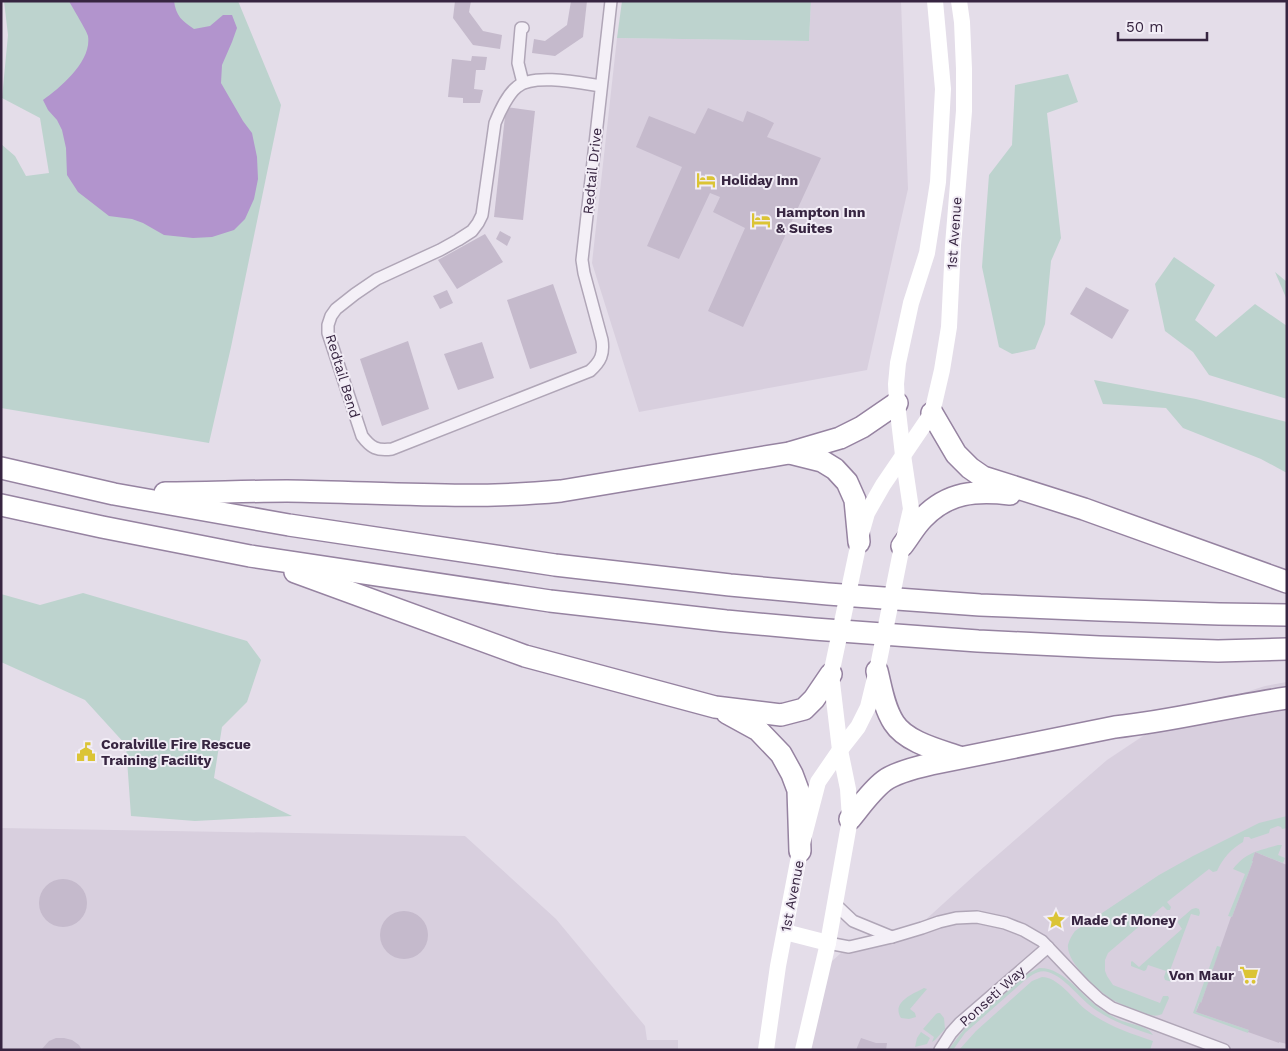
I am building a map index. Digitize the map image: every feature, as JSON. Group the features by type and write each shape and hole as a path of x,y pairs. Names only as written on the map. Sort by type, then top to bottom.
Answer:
{"highway":[{"path":"114,494 287,492 440,496 525,494 578,488 789,453 840,438 862,427 897,403"},
{"path":"932,413 956,454 970,468 983,477 1084,509 1287,582"},
{"path":"789,453 822,461 835,469 847,482 855,500 859,542"},
{"path":"1,468 114,494 289,525 554,565 730,585 999,606 1287,615"},
{"path":"902,546 922,518 949,498 970,493 992,492 1047,497"},
{"path":"1,505 250,556 550,601 726,621 978,641 1218,650 1287,649"},
{"path":"250,556 525,656 716,707 781,715 804,709 814,700 832,670"},
{"path":"877,671 884,701 894,724 923,746 961,758"},
{"path":"850,819 884,781 908,770 1115,727 1144,724 1287,698"},
{"path":"716,707 758,730 780,754 792,774 798,790 800,851"}],"main road":[{"name":"1st Avenue","path":"766,1050 776,974 800,851 818,782 858,728 868,707 911,509 896,384 898,363 911,303 927,253 938,182 943,89 936,1"},
{"name":"1st Avenue","path":"803,1050 828,943 850,819 848,789 840,750 832,670 867,513 903,454 932,413 949,327 953,245 964,111 962,22 959,1"},
{"path":"785,932 828,943"}],"street":[{"name":"Redtail Drive","path":"602,340 582,260 611,1"},
{"path":"523,28 521,28 518,63 524,83 550,80 601,86"},
{"name":"Redtail Bend","path":"524,83 516,87 500,110 495,123 482,215 478,224 472,231 446,247 377,279 355,294 336,309 331,316 328,333 362,436 367,444 383,450 392,449 590,371 602,357 602,340"},
{"path":"835,904 853,922 892,937"},
{"path":"828,943 849,947 892,937 956,918 977,917 1005,923 1024,930 1048,946 1099,1000 1112,1008 1224,1050"},
{"name":"Ponseti Way","path":"940,1050 960,1023 1048,946"}],"shaded area":[{"path":"69,1 174,1 180,18 194,29 210,26 223,15 232,15 237,28 222,65 221,83 252,133 257,157 258,179 254,199 245,219 234,230 212,237 193,238 164,235 132,219 109,216 78,192 67,175 66,148 62,130 43,100 74,72 85,55 88,45 87,33"},
{"path":"811,1 901,1 908,189 867,370 639,412 592,263 617,38 809,41"},
{"path":"1287,682 1287,1050 805,1050 831,962 842,952 879,942 922,923 1107,760 1149,732 1187,711 1265,686"},
{"path":"1,828 465,836 556,919 645,1026 647,1040 678,1040 678,1050 1,1050"}],"green space":[{"path":"4,1 238,1 281,105 231,347 209,443 1,408 1,144 15,156 26,176 49,173 40,118 2,98 8,35"},
{"path":"622,1 811,1 809,41 617,38"},
{"path":"1068,74 1078,102 1047,113 1061,238 1051,261 1045,324 1035,349 1012,354 999,347 982,267 989,175 1012,145 1015,85"},
{"path":"1174,257 1215,285 1195,320 1216,337 1255,304 1287,326 1287,399 1209,375 1193,352 1165,331 1155,284"},
{"path":"1275,272 1287,282 1287,300"},
{"path":"1094,380 1196,399 1287,422 1287,473 1261,459 1183,428 1166,408 1103,404"},
{"path":"83,593 247,641 261,660 247,702 222,727 214,778 292,816 195,821 131,816 126,745 85,700 1,662 1,594 40,605"},
{"path":"1287,816 1287,828 1282,829 1278,826 1270,829 1269,833 1251,839 1244,837 1243,842 1228,854 1217,871 1213,872 1209,869 1167,902 1171,907 1170,910 1163,906 1108,953 1105,960 1105,971 1113,985 1160,1003 1163,996 1168,996 1169,998 1162,1014 1153,1016 1111,999 1098,989 1077,967 1069,952 1068,945 1075,931 1159,875 1193,856 1259,823"},
{"path":"1282,845 1278,855 1285,858 1283,863 1255,852"},
{"path":"1255,852 1232,917 1228,916 1245,874 1233,869 1243,859"},
{"path":"1192,909 1199,909 1199,916 1191,914 1169,973 1176,977 1175,982 1165,980 1166,971 1148,965 1144,971 1131,966 1132,961 1139,967 1182,929 1178,921"},
{"path":"1217,946 1221,947 1196,1012 1249,1030 1248,1033 1193,1013"},
{"path":"1039,968 1057,972 1104,1011 1122,1021 1143,1027 1153,1035 1107,1017 1087,1004 1061,979 1048,972 1041,971 1024,981 965,1033 953,1050 948,1050 966,1027 1027,974"},
{"path":"1042,977 1059,984 1085,1009 1101,1020 1126,1032 1153,1041 1150,1050 959,1050 976,1031 1032,981"},
{"path":"924,988 927,989 910,1009 915,1013 916,1017 909,1019 901,1018 899,1007 901,1003"},
{"path":"938,1013 944,1018 945,1029 932,1042 934,1037 923,1029"},
{"path":"921,1032 930,1038 927,1044 915,1047 917,1038"}],"building":[{"path":"455,1 471,1 469,12 483,31 502,35 500,49 473,45 453,18"},
{"path":"571,1 587,1 583,37 555,56 532,53 534,39 545,41 567,25"},
{"path":"472,56 487,57 485,70 476,70 474,89 483,90 480,103 463,103 463,98 448,97 452,59 471,61"},
{"path":"506,107 535,111 523,220 494,217"},
{"path":"708,108 743,122 747,111 764,118 774,123 767,137 821,158 743,327 708,311 745,228 713,212 720,197 710,193 679,259 647,246 682,167 636,147 649,116 695,134"},
{"path":"500,231 511,237 507,246 496,239"},
{"path":"485,234 503,262 457,289 438,260"},
{"path":"553,284 577,353 530,369 507,300"},
{"path":"1086,287 1129,310 1112,339 1070,314"},
{"path":"447,290 453,303 440,309 433,296"},
{"path":"408,341 429,409 382,426 360,359"},
{"path":"482,342 494,378 458,390 444,354"},
{"name":"Von Maur","path":"1255,852 1287,865 1287,1044 1279,1043 1248,1032 1249,1030 1196,1012 1201,1003"},
{"path":"63,879 72,881 80,886 85,894 87,903 85,912 80,920 72,925 63,927 54,925 46,920 41,912 39,903 41,894 46,886 54,881"},
{"path":"404,911 413,913 421,918 426,926 428,935 426,944 421,952 413,957 404,959 395,957 387,952 382,944 380,935 382,926 387,918 395,913"},
{"path":"56,1038 72,1040 82,1050 41,1050 49,1041"},
{"path":"861,1038 876,1043 887,1043 886,1050 856,1050"}],"place":[{"name":"Holiday Inn","path":"706,180"},
{"name":"Hampton Inn & Suites","path":"761,220"},
{"name":"Coralville Fire Rescue Training Facility","path":"86,752"},
{"name":"Made of Money","path":"1056,920"},
{"name":"Von Maur","path":"1249,975"}]}
